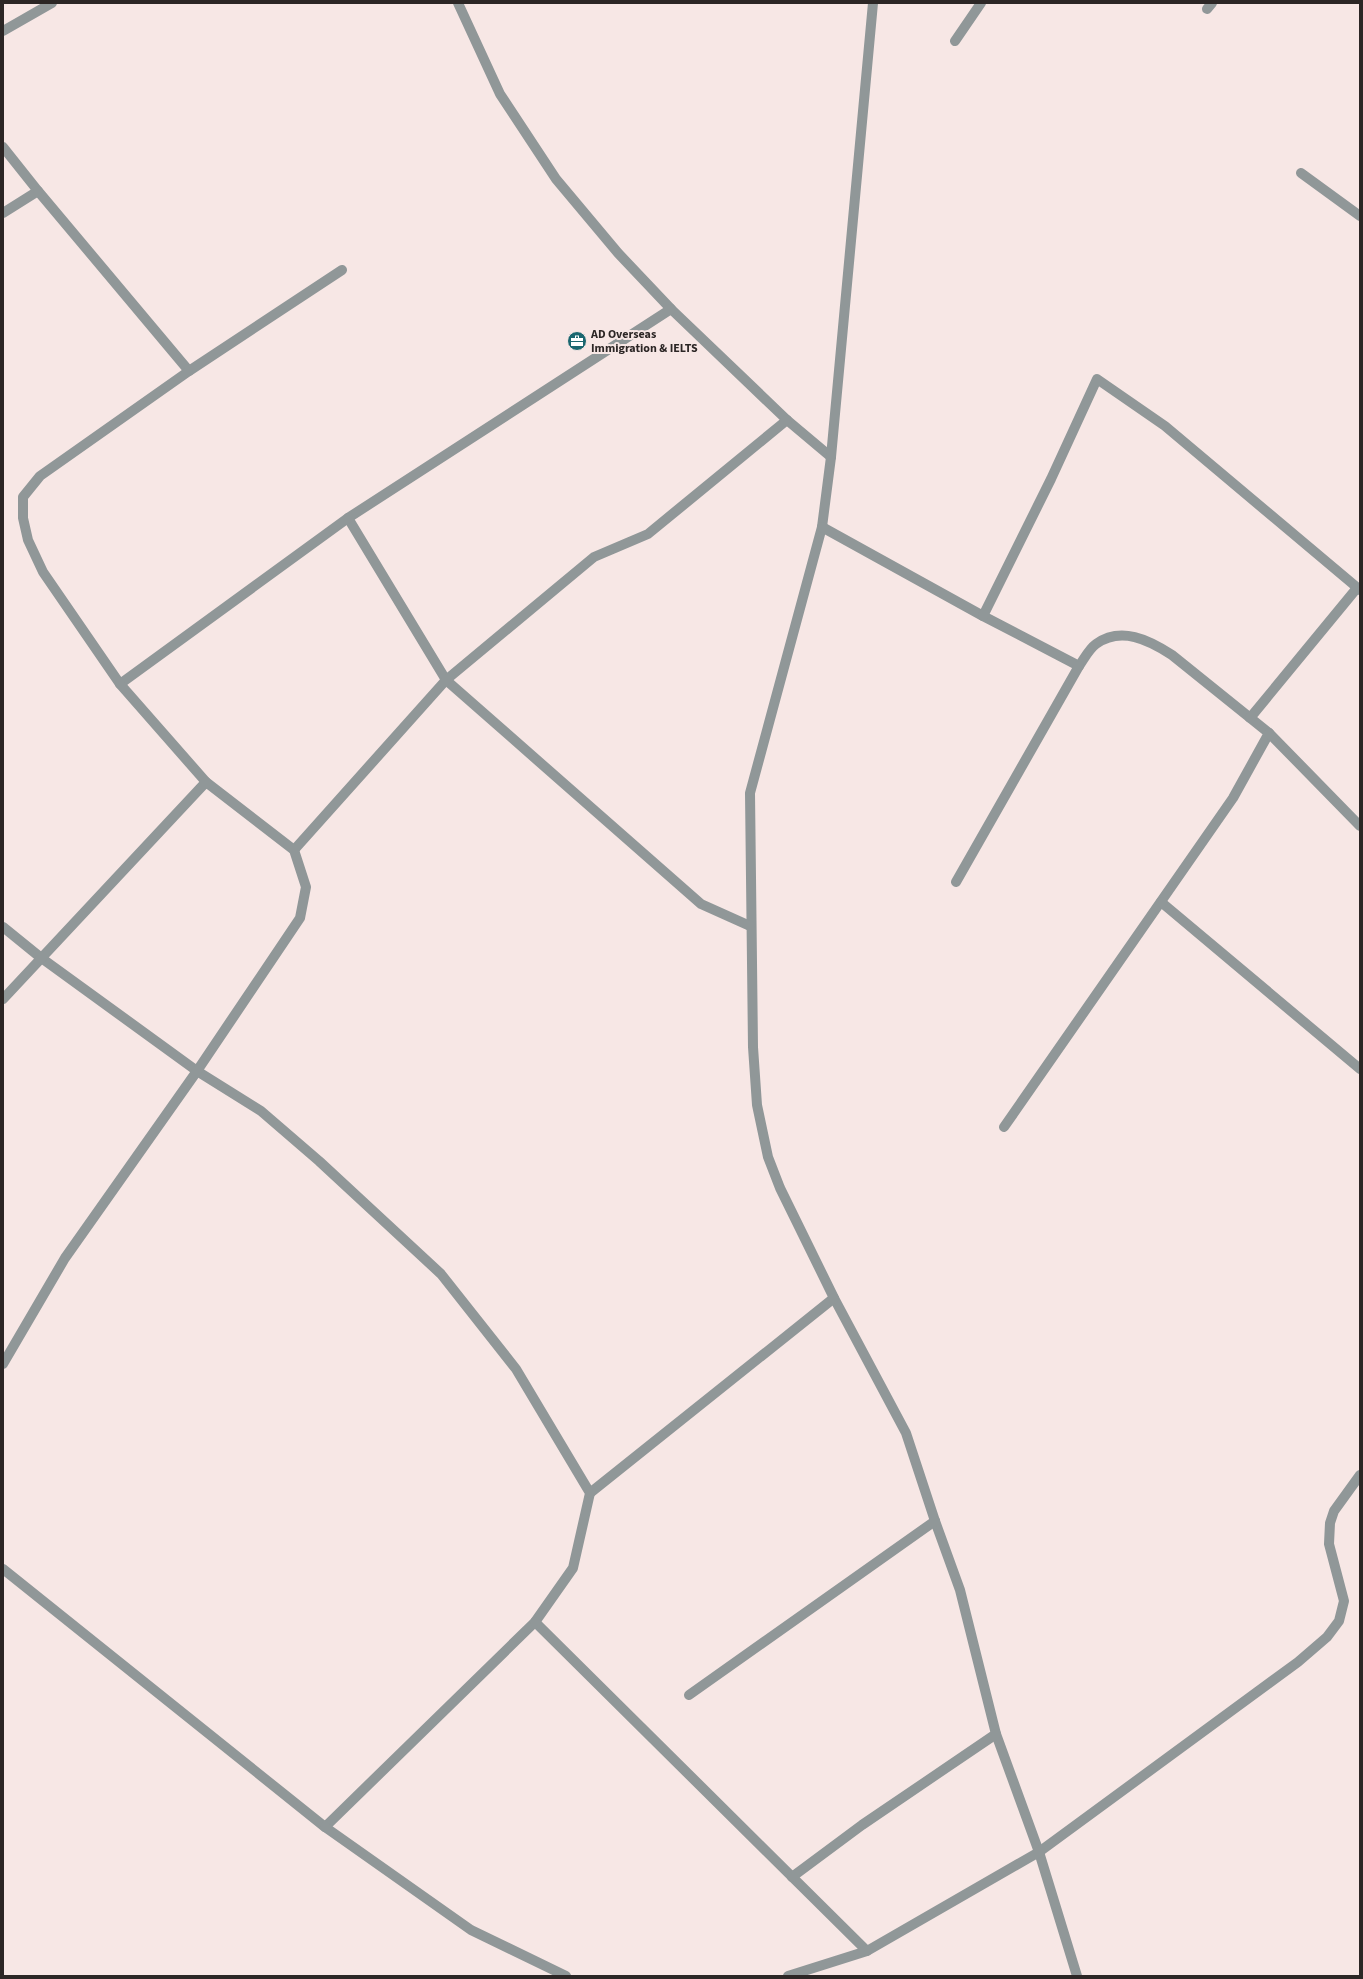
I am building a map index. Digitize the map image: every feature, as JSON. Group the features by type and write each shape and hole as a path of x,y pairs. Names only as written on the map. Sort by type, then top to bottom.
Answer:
{"street":[{"path":"3,31 52,3"},
{"path":"458,3 500,94 556,179 618,253 671,309 787,420 832,457"},
{"path":"873,3 832,457 822,527 750,793 750,926 753,1047 756,1090 768,1157 780,1188 834,1298 906,1433 960,1590 996,1734 1039,1852 1077,1976"},
{"path":"955,41 981,3"},
{"path":"3,147 189,371"},
{"path":"1301,173 1360,216"},
{"path":"3,213 38,191"},
{"path":"3,1364 65,1258 197,1071 300,918 306,887 294,850 206,782 120,684 43,572 28,540 23,518 23,497 40,476 189,371 342,270"},
{"path":"120,684 348,518 671,309"},
{"path":"983,616 1051,479 1097,379 1166,426 1359,589 1250,718"},
{"path":"294,850 446,680 594,557 648,534 787,420"},
{"path":"348,518 446,680 701,904 750,926"},
{"path":"822,527 983,616 1079,666"},
{"path":"956,882 1079,666 1094,645 1108,637 1123,634 1134,636 1157,645 1172,655 1269,733 1360,826"},
{"path":"1004,1127 1233,798 1269,733"},
{"path":"3,999 40,957 206,782"},
{"path":"1161,902 1360,1069"},
{"path":"3,927 40,957 197,1071 261,1111 319,1161 441,1274 516,1369 590,1492"},
{"path":"325,1827 535,1622 574,1568 590,1492 834,1298"},
{"path":"788,1976 867,1951 1039,1852 1298,1662 1327,1637 1339,1621 1344,1601 1340,1580 1329,1544 1330,1523 1334,1511 1360,1475"},
{"path":"689,1695 935,1521"},
{"path":"3,1568 325,1827 471,1930 566,1976"},
{"path":"535,1622 867,1951"},
{"path":"792,1877 862,1825 996,1734"}],"place":[{"name":"AD Overseas Immigration & IELTS","path":"577,341"}]}
